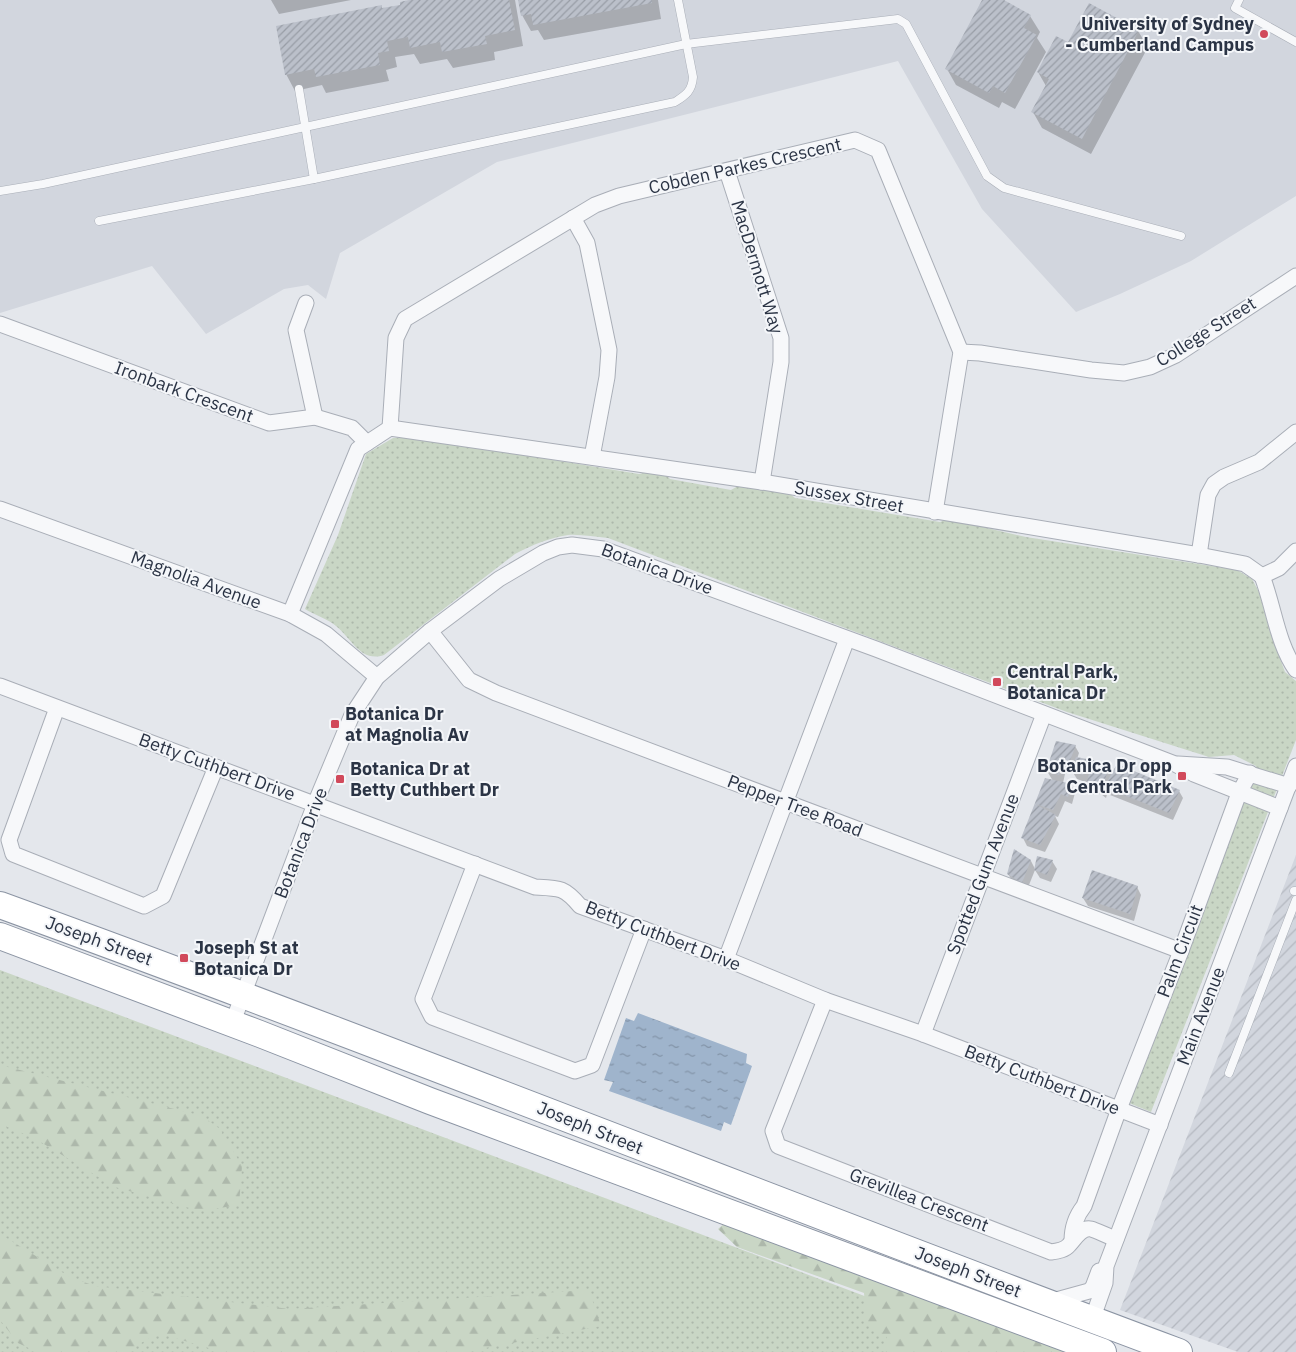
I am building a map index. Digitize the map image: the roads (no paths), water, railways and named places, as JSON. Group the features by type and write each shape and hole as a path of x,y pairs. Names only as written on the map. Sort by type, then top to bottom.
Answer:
{"highway":[{"name":"Joseph Street","path":"0,905 242,994 1179,1352"},
{"name":"Joseph Street","path":"0,936 439,1104 1102,1352"}],"street":[{"name":"Cobden Parkes Crescent","path":"390,428 396,338 405,319 595,205 619,196 855,140 878,150 961,352"},
{"name":"MacDermott Way","path":"727,171 780,338 781,362 762,482"},
{"path":"573,218 587,243 609,350 607,377 592,457"},
{"name":"College Street","path":"961,352 1124,373 1150,367 1176,355 1296,276"},
{"path":"306,303 296,330 315,417"},
{"name":"Ironbark Crescent","path":"0,324 269,423 315,417 352,428 367,442"},
{"path":"935,512 961,352"},
{"path":"290,614 358,449 390,428"},
{"name":"Sussex Street","path":"390,428 762,482 1199,555 1245,564 1262,576"},
{"path":"1199,555 1208,496 1214,484 1224,477 1259,462 1296,432"},
{"name":"Magnolia Avenue","path":"0,509 290,614 326,634 377,677"},
{"name":"Botanica Drive","path":"232,1024 315,804 352,716 377,677 430,631 499,579 543,552 558,547 572,545 604,549 1175,764 1239,793 1280,808"},
{"path":"1296,551 1279,568 1262,576 1270,595 1284,651 1296,670"},
{"name":"Pepper Tree Road","path":"430,631 469,680 496,693 1181,950"},
{"path":"726,960 847,639"},
{"name":"Betty Cuthbert Drive","path":"0,686 535,887 556,888 569,894 580,906 1160,1125"},
{"path":"57,708 9,840 13,854 144,906 164,896 216,767"},
{"name":"Spotted Gum Avenue","path":"923,1034 1044,714"},
{"name":"Botanica Drive","path":"1175,764 1226,766 1289,786"},
{"name":"Main Avenue","path":"1092,1320 1105,1283 1106,1266 1296,766"},
{"name":"Palm Circuit","path":"1119,1109 1181,950 1239,793 1250,773"},
{"path":"475,864 423,999 432,1017 575,1071 592,1065 644,929"},
{"name":"Grevillea Crescent","path":"825,1000 773,1131 778,1146 1051,1252 1060,1251 1069,1246 1072,1241"},
{"path":"1072,1241 1072,1230 1079,1211 1084,1206 1119,1109"},
{"path":"1084,1206 1092,1229"},
{"path":"1072,1241 1079,1233 1086,1229 1092,1229 1116,1239"},
{"name":"Main Avenue","path":"1047,1302 1089,1291 1093,1287 1100,1269 1106,1266"}],"lane":[{"path":"99,220 314,179 675,102 687,95 692,85 693,77 678,0"},
{"path":"1239,0 1235,8 1296,42"},
{"path":"0,191 42,184 686,44 898,19 906,24 987,176 1004,188 1181,236"},
{"path":"299,89 314,179"},
{"path":"1229,1073 1296,900"}],"water":[{"path":"638,1013 747,1054 746,1063 752,1066 731,1125 724,1122 721,1131 609,1091 613,1082 604,1080 626,1018 634,1021"}],"place":[{"name":"University of Sydney - Cumberland Campus","path":"1264,34"},
{"name":"Central Park, Botanica Dr","path":"997,682"},
{"name":"Botanica Dr at Magnolia Av","path":"335,724"},
{"name":"Botanica Dr opp Central Park","path":"1182,776"},
{"name":"Botanica Dr at Betty Cuthbert Dr","path":"340,779"},
{"name":"Joseph St at Botanica Dr","path":"184,958"}]}
